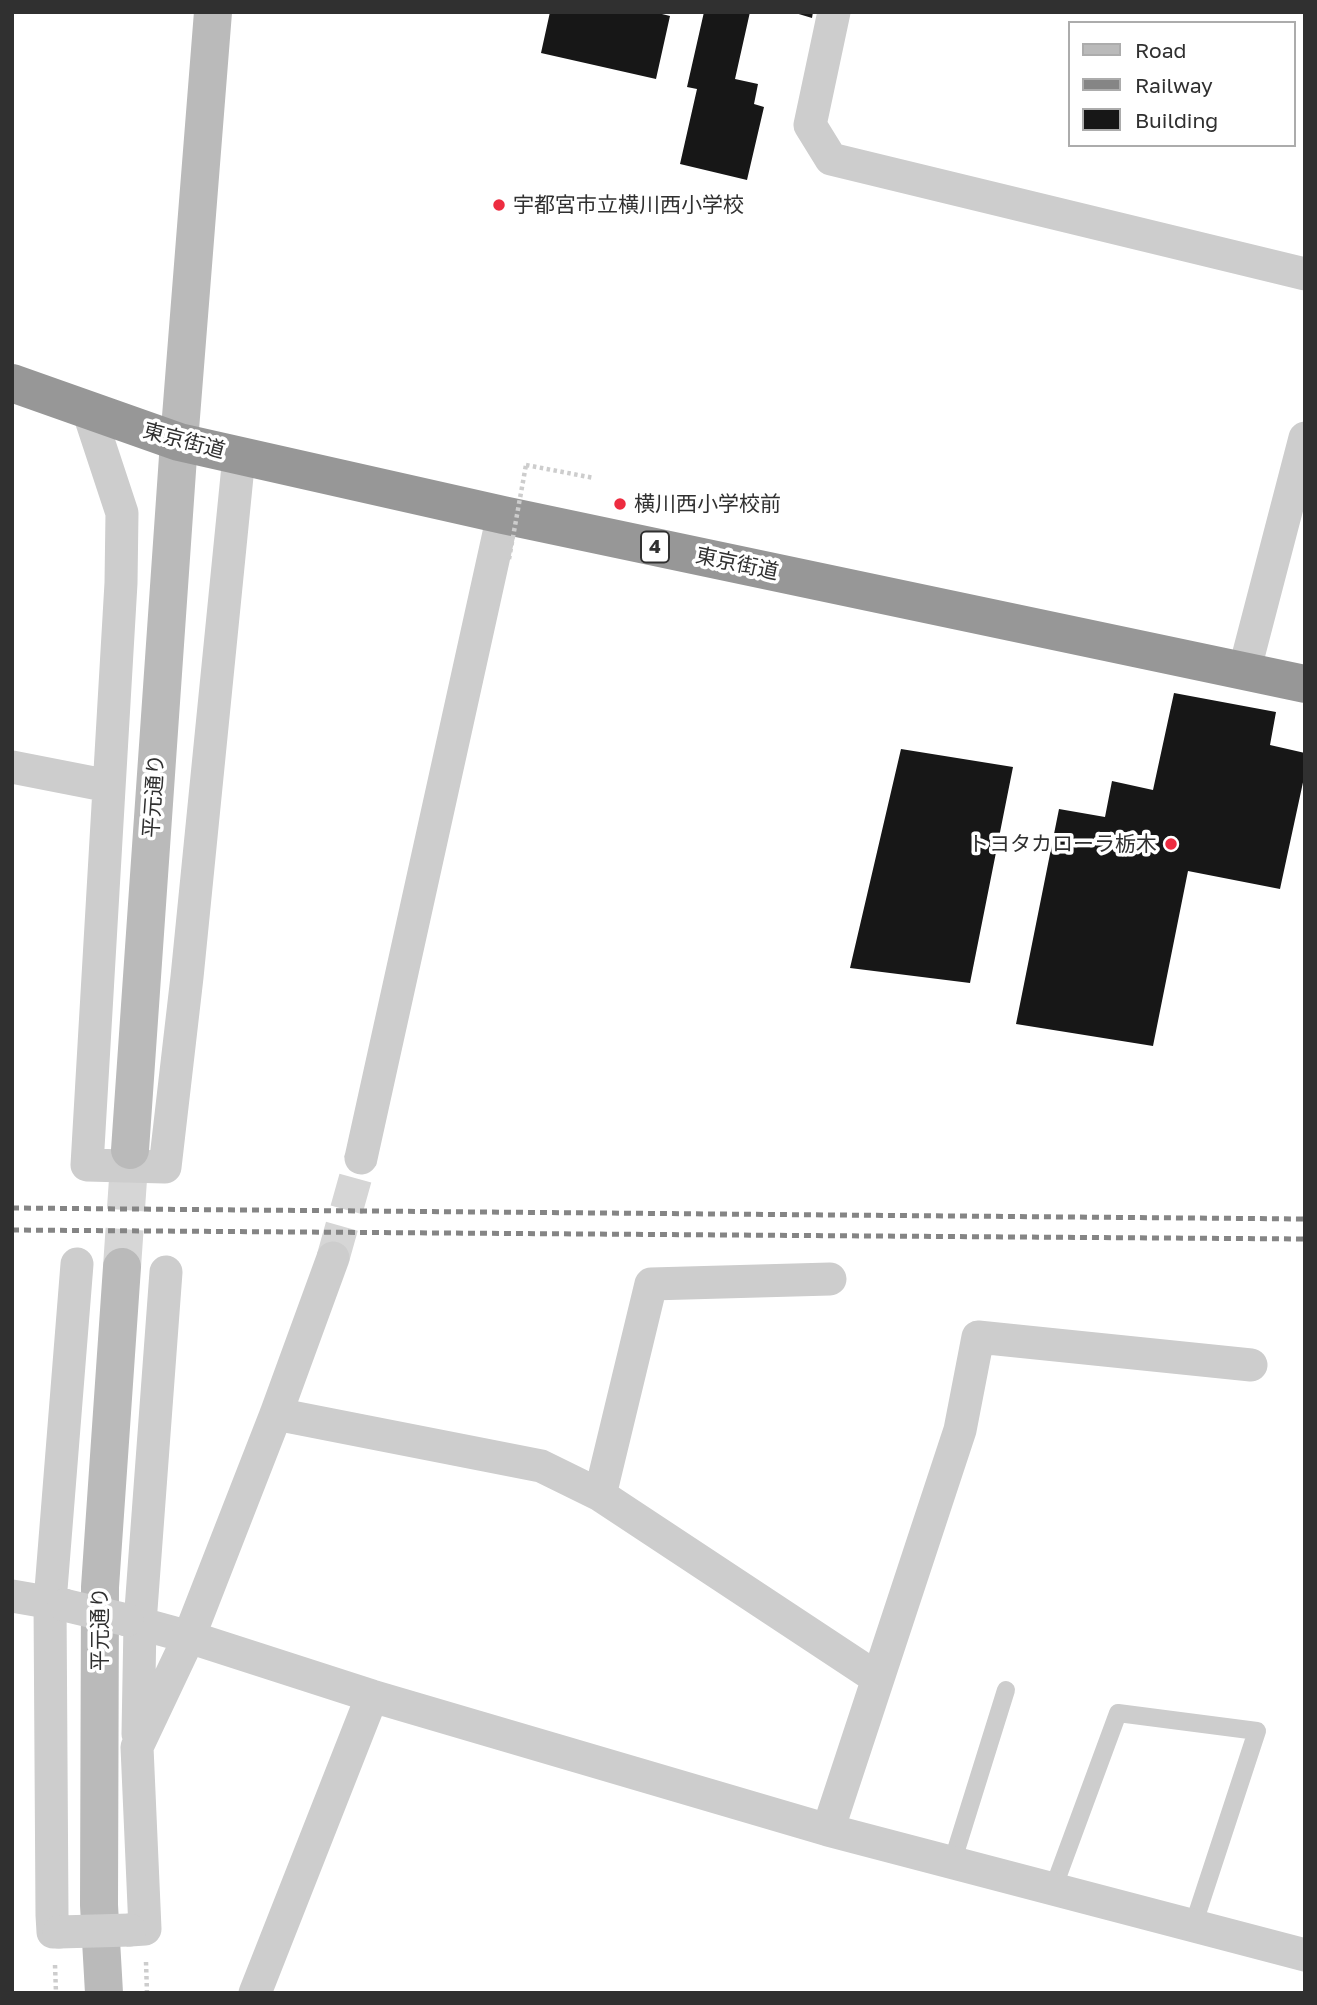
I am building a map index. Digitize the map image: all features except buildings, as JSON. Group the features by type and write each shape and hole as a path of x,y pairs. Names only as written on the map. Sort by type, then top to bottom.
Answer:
{"highway":[{"name":"東京街道","path":"12,383 178,442 503,515 1305,684"}],"street":[{"name":"平元通り","path":"130,1150 178,442 214,12"},
{"path":"834,12 810,125 831,159 1305,274"},
{"path":"88,410 122,513 121,583 87,1165 165,1167 187,976 239,456"},
{"path":"1244,672 1305,438"},
{"path":"361,1158 503,515"},
{"path":"12,767 109,786"},
{"path":"137,1747 189,1637 276,1414 333,1258"},
{"path":"77,1264 57,1603 53,1933 145,1929 133,1621 166,1272"},
{"name":"平元通り","path":"104,1993 99,1905 100,1587 122,1267"},
{"path":"600,1495 651,1284 830,1279"},
{"path":"828,1830 960,1430 978,1337 1251,1364"},
{"path":"276,1414 541,1466 600,1495 877,1678"},
{"path":"12,1596 57,1603 133,1621 372,1696 828,1830 1304,1954"},
{"path":"256,1993 372,1696"}],"lane":[{"path":"952,1863 1006,1690"},
{"path":"1054,1889 1118,1713 1257,1731 1193,1926"}],"path":[{"path":"509,559 526,465 594,478"}],"tunnel":[{"path":"122,1267 130,1150"},
{"path":"333,1258 361,1158"}],"railway":[{"path":"12,1208 1305,1219"},
{"path":"12,1230 1305,1239"}],"place":[{"name":"宇都宮市立横川西小学校","path":"499,205"},
{"name":"横川西小学校前","path":"620,504"},
{"name":"トヨタカローラ栃木","path":"1171,844"}]}
